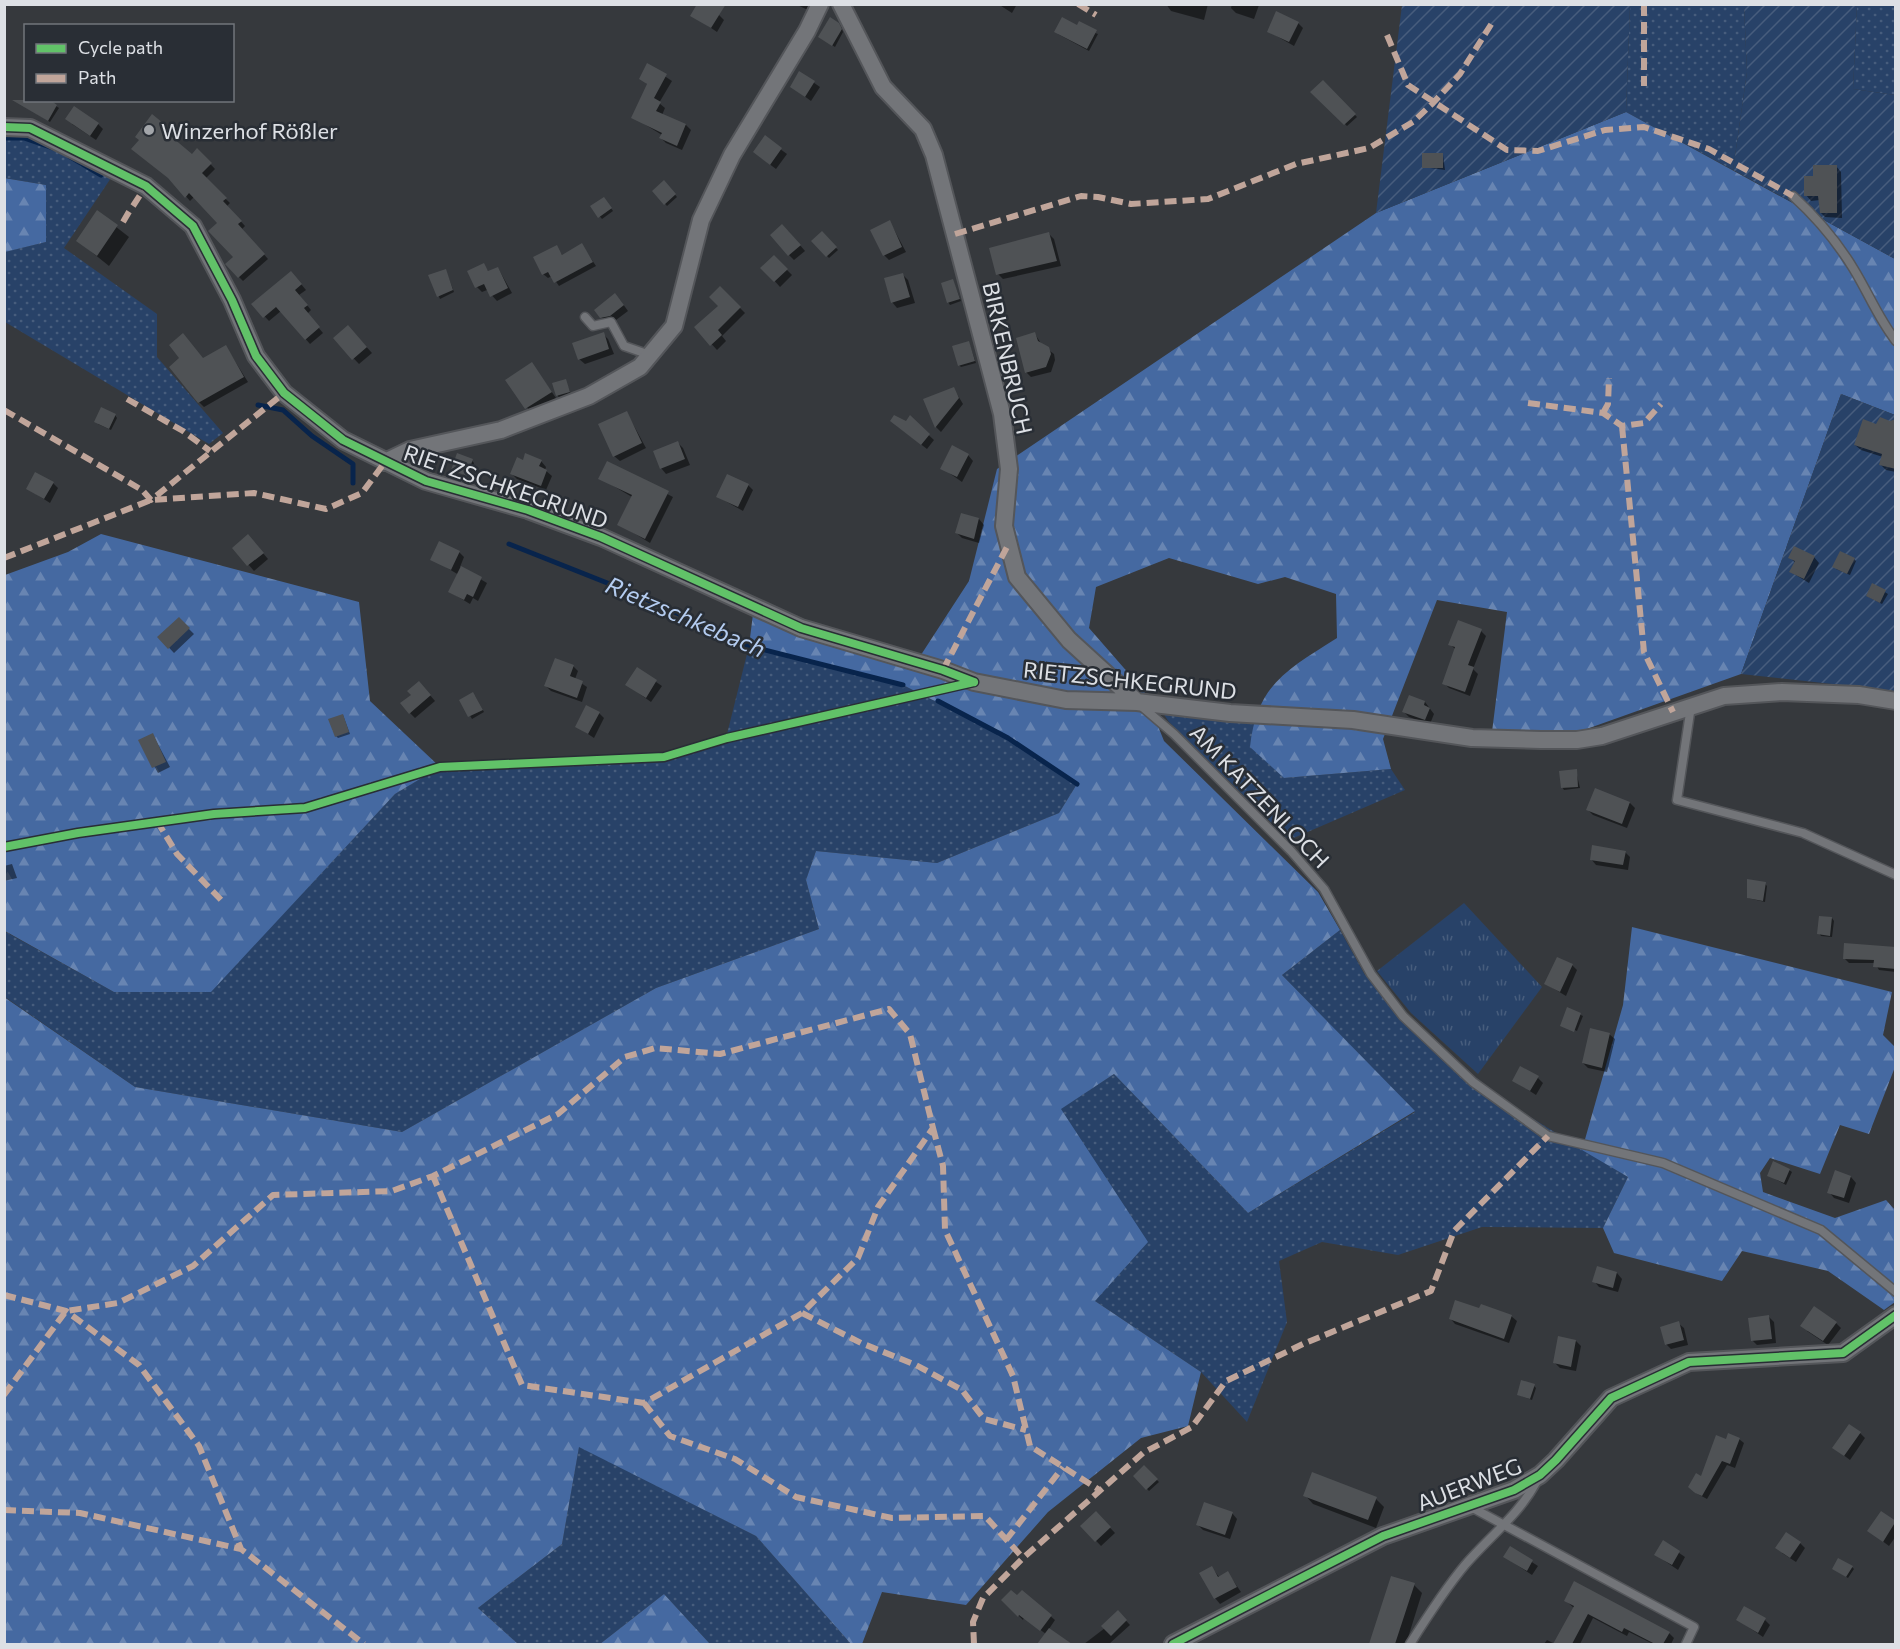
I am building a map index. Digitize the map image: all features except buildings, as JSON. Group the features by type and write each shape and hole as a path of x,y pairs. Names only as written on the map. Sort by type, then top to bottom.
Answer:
{"street":[{"path":"385,462 410,450 501,430 589,396 640,368 674,326 701,220 732,154 807,31 820,4"},
{"name":"BIRKENBRUCH","path":"841,4 883,87 923,129 934,155 1002,414 1010,469 1004,526 1017,577 1069,640 1137,702"},
{"name":"RIETZSCHKEGRUND","path":"4,128 30,128 135,180 146,186 193,226 232,300 256,356 284,393 343,440 426,481 528,510 601,537 801,628 944,670 974,682 1025,694 1066,700 1137,702 1230,713 1353,720 1472,738 1541,740 1577,740 1602,736 1724,696 1782,692 1858,695 1896,701"},
{"name":"AUERWEG","path":"1173,1644 1383,1536 1514,1490 1540,1475 1611,1398 1689,1362 1843,1353 1896,1316"}],"lane":[{"path":"1792,196 1827,231 1852,267 1885,327 1896,341"},
{"path":"585,317 593,326 611,322 624,346 650,356"},
{"name":"AM KATZENLOCH","path":"1137,702 1174,734 1291,851 1324,889 1371,974 1403,1016 1473,1082 1548,1136 1663,1163 1821,1230 1896,1292"},
{"path":"1691,705 1677,800 1803,833 1896,875"},
{"path":"1410,1644 1466,1564 1528,1497 1540,1475"},
{"path":"1469,1505 1695,1627 1686,1644"}],"green space":[{"path":"1402,5 1630,5 1626,112 1376,213"},
{"path":"1630,5 1744,5 1747,72 1733,170 1626,112"},
{"path":"1744,5 1857,5 1853,89 1895,95 1895,259 1733,170 1747,72"},
{"path":"1857,5 1895,5 1895,95 1853,89"},
{"path":"1626,112 1895,259 1895,415 1841,394 1741,674 1581,731 1492,732 1507,612 1437,600 1383,739 1391,769 1284,778 1250,747 1254,726 1267,693 1277,681 1289,670 1337,638 1336,594 1285,577 1258,584 1169,558 1096,587 1089,628 1144,691 1164,741 1318,892 1340,930 1282,975 1415,1111 1248,1213 1114,1074 1061,1109 1148,1242 1095,1301 1201,1372 1188,1426 1141,1438 1048,1512 966,1605 882,1592 862,1644 851,1644 756,1536 579,1447 562,1544 478,1608 518,1644 5,1644 4,997 135,1087 402,1132 656,988 819,929 806,880 816,851 937,863 1059,813 1077,784 1008,738 903,685 749,646 754,606 917,661 969,581 997,469 1376,213"},
{"path":"5,133 44,142 113,175 64,248 157,314 157,357 223,433 209,444 5,322 4,252 46,242 46,185 5,178"},
{"path":"4,178 46,185 46,242 5,252"},
{"path":"1841,394 1895,415 1895,691 1741,674"},
{"path":"101,534 359,602 370,701 440,767 395,794 211,992 114,992 5,931 5,575 68,552"},
{"path":"749,646 903,685 1008,738 1077,784 1059,813 937,863 816,851 806,880 819,929 656,988 402,1132 135,1087 5,997 4,931 114,992 210,992 395,794 440,767 664,757 726,738"},
{"path":"1161,710 1253,720 1284,778 1391,769 1405,790 1289,840 1169,722"},
{"path":"1464,903 1542,987 1478,1074 1411,1013 1377,971"},
{"path":"1632,927 1892,992 1883,1035 1895,1047 1895,1067 1869,1134 1840,1125 1820,1174 1770,1158 1760,1173 1763,1192 1835,1218 1886,1200 1895,1210 1895,1302 1884,1310 1828,1271 1742,1251 1722,1281 1614,1253 1603,1228 1628,1177 1582,1150 1623,1005"},
{"path":"1340,930 1365,975 1371,974 1403,1016 1473,1082 1628,1177 1603,1228 1482,1227 1398,1255 1322,1242 1279,1261 1287,1322 1247,1422 1201,1372 1095,1301 1060,1109 1114,1074 1248,1213 1415,1112 1282,975"},
{"path":"579,1446 756,1536 851,1644 710,1644 664,1594 600,1644 518,1644 478,1608 562,1544"},
{"path":"664,1594 710,1644 600,1644"}],"waterway":[{"name":"Rietzschkebach","path":"4,138 24,138 53,148"},
{"name":"Rietzschkebach","path":"69,156 101,175"},
{"name":"Rietzschkebach","path":"258,405 283,410 312,436 353,464 353,483"},
{"name":"Rietzschkebach","path":"509,544 635,594 749,646 903,685"},
{"name":"Rietzschkebach","path":"938,701 1008,738 1077,784"}],"marked path":[{"path":"1078,4 1096,15"},
{"path":"1644,4 1644,86"},
{"path":"955,234 1081,196 1131,204 1208,199 1296,164 1369,148 1413,122 1433,103 1460,74 1492,23"},
{"path":"1387,35 1408,85 1507,150 1538,151 1605,130 1644,127 1709,149 1793,196"},
{"path":"133,206 146,186"},
{"path":"123,222 130,210"},
{"path":"1603,413 1608,404 1609,378"},
{"path":"4,410 142,490 151,500 284,393"},
{"path":"127,399 183,431 210,451"},
{"path":"1528,403 1603,413 1622,426 1644,423 1661,404"},
{"path":"1622,426 1644,652 1673,712"},
{"path":"4,558 151,500 254,493 326,509 362,493 385,462"},
{"path":"943,670 1008,545"},
{"path":"157,821 177,854 224,903"},
{"path":"4,1395 66,1311 118,1303 193,1266 273,1195 392,1191 433,1176 558,1114 625,1057 655,1048 720,1054 889,1009 910,1034 933,1128 878,1207 858,1258 802,1313 644,1403 522,1385 433,1176"},
{"path":"933,1128 943,1166 945,1230 1013,1376 1030,1446 1101,1491"},
{"path":"974,1644 973,1622 983,1598 1023,1558 1143,1453 1192,1427 1226,1381 1303,1344 1431,1291 1454,1231 1548,1136"},
{"path":"4,1295 66,1311 139,1365 199,1446 241,1549"},
{"path":"802,1313 861,1343 916,1365 962,1390 984,1419 1026,1430"},
{"path":"644,1403 670,1436 735,1459 796,1497 892,1518 985,1516 1023,1558"},
{"path":"1006,1540 1063,1467"},
{"path":"4,1510 80,1513 241,1549 364,1644"}],"cycle path":[{"path":"4,127 30,128 146,186 193,226 232,300 256,356 284,393 343,440 426,481 528,510 601,537 801,628 943,670 974,682"},
{"path":"4,847 78,833 214,814 305,808 440,767 664,757 727,738 974,682"},
{"path":"1173,1644 1383,1536 1514,1490 1540,1475 1556,1460 1611,1398 1689,1362 1843,1353 1896,1315"}],"place":[{"name":"Winzerhof Rößler","path":"149,130"}]}
